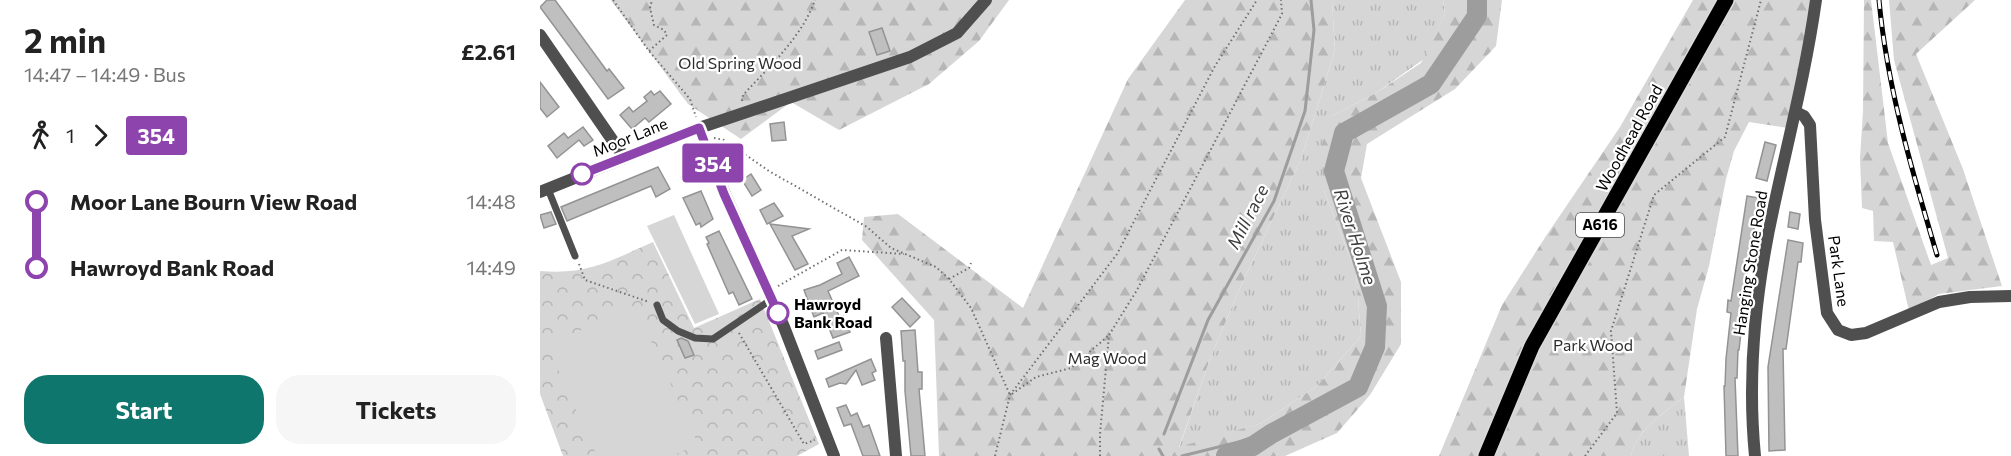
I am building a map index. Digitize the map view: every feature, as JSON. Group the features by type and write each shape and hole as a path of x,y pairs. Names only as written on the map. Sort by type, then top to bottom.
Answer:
{"main road":[{"name":"Woodhead Road","path":"1486,456 1532,346 1726,0"}],"street":[{"name":"Moor Lane","path":"544,190 624,157 701,131 742,113 910,57 957,33 986,0"},
{"name":"Hanging Stone Road","path":"1755,456 1751,415 1755,319 1773,208 1808,56 1816,0"},
{"path":"540,35 624,157"},
{"name":"Park Lane","path":"1796,112 1804,116 1810,125 1815,220 1827,313 1838,330 1851,335 1866,333 1940,302 1970,297 2011,296"},
{"path":"701,131 724,194 770,296 834,456"},
{"path":"886,338 896,456"}],"lane":[{"path":"544,190 575,256"},
{"path":"657,304 663,320 678,331 695,338 713,339 735,325 770,296"}],"path":[{"path":"613,0 648,51 690,99 701,131 724,140 769,171 867,227 891,248 936,267 949,279 971,308 1010,395"},
{"path":"648,51 667,35 664,30 654,26 650,8 652,0"},
{"path":"742,113 742,95 776,60 809,16 814,0"},
{"path":"995,456 1010,395 1117,254 1215,66 1257,0"},
{"path":"1010,395 1036,377 1071,368 1109,335 1137,291 1282,14 1281,0"},
{"path":"1585,456 1617,413 1611,331 1654,195 1725,137 1761,0"},
{"path":"770,296 842,250 906,254"},
{"path":"575,256 585,280 657,304"},
{"path":"949,279 969,268 971,263"},
{"path":"735,325 804,444 826,435"},
{"path":"1100,456 1109,335"}],"green space":[{"name":"Old Spring Wood","path":"611,0 1009,0 979,41 929,84 839,130 791,102 741,139 688,104"},
{"name":"Mag Wood","path":"1185,0 1332,0 1335,50 1301,159 1239,290 1210,359 1179,447 1262,423 1318,385 1361,336 1356,272 1324,191 1321,147 1332,116 1376,93 1421,63 1445,14 1443,0 1502,0 1496,46 1455,89 1367,144 1361,178 1401,282 1401,344 1370,395 1337,433 1285,456 939,456 934,320 862,240 864,217 898,214 1023,308 1128,79"},
{"path":"1332,0 1443,0 1445,14 1424,59 1376,93 1332,116 1324,191 1356,272 1361,336 1318,385 1262,423 1179,448 1210,359 1239,290 1301,159 1335,50"},
{"name":"Park Wood","path":"1693,0 1819,0 1812,58 1795,129 1749,122 1734,151 1726,179 1709,266 1697,309 1684,397 1645,430 1634,446 1631,456 1439,456 1502,305 1620,127"},
{"path":"1864,0 1871,0 1888,143 1931,265 1948,258 1894,60 1889,0 1975,0 1916,54 1963,169 2002,286 1939,294 1909,311 1893,242 1874,241 1873,211 1862,208 1860,158 1863,111"},
{"path":"674,215 719,314 695,324 647,226"},
{"path":"653,242 694,328 760,299 819,444 797,456 563,456 540,394 540,271 586,269 611,261"},
{"path":"635,306 698,444 672,456 597,456 547,345"},
{"path":"1684,397 1689,456 1631,456 1634,446 1645,430"}],"building":[{"path":"547,0 555,0 607,71 609,69 624,88 608,99 540,7"},
{"path":"882,28 890,51 877,55 869,32"},
{"path":"540,82 559,107 547,117 540,108"},
{"path":"651,91 654,95 660,91 671,104 649,122 645,118 632,129 620,115 629,107 633,112 647,101 644,97"},
{"path":"784,122 786,140 772,141 770,124"},
{"path":"583,127 593,140 584,146 579,140 557,158 548,146 564,133 568,138"},
{"path":"1765,142 1776,145 1767,181 1756,178"},
{"path":"658,167 670,189 656,197 651,186 567,221 561,207"},
{"path":"751,174 761,190 752,196 742,180"},
{"path":"701,191 713,219 701,227 700,223 696,225 683,198"},
{"path":"1747,196 1759,198 1742,305 1744,306 1737,378 1735,378 1738,456 1726,456 1724,386 1731,313 1727,312 1728,300 1731,301"},
{"path":"774,203 783,216 767,224 760,210"},
{"path":"551,212 556,224 544,228 540,215"},
{"path":"1790,212 1800,214 1798,229 1788,227"},
{"path":"770,224 809,229 792,236 808,264 795,270"},
{"path":"719,231 752,299 739,305 733,292 729,294 707,244 709,243 706,237"},
{"path":"1788,240 1803,243 1801,262 1798,262 1786,349 1783,349 1785,450 1769,451 1768,367"},
{"path":"849,257 859,276 828,291 840,318 843,316 850,332 833,338 823,313 814,317 804,290 842,274 837,263"},
{"path":"902,298 920,317 910,327 892,307"},
{"path":"915,330 918,372 922,372 922,389 919,389 925,456 911,456 905,391 905,361 903,361 901,331"},
{"path":"681,338 688,341 694,355 685,358 677,340"},
{"path":"839,342 842,350 818,359 815,351"},
{"path":"871,359 876,371 872,373 875,380 862,385 856,370 846,384 840,383 829,387 826,379"},
{"path":"846,405 851,416 857,413 863,427 869,425 880,456 863,456 851,424 844,426 837,408"}],"waterway":[{"name":"Mill race","path":"1164,434 1208,320 1274,201 1305,111 1314,30 1311,0"},
{"name":"River Holme","path":"1226,456 1253,446 1358,387 1375,347 1377,306 1334,171 1344,133 1431,84 1477,16 1477,0"},
{"name":"Mill race","path":"1182,456 1271,434"},
{"name":"Mill race","path":"1159,449 1163,456"}],"railway":[{"path":"1879,0 1894,97 1937,255"}],"bus line":[{"name":"354","path":"582,174 699,128 724,194 778,313"}],"place":[{"name":"Hawroyd Bank Road","path":"778,313"}]}
